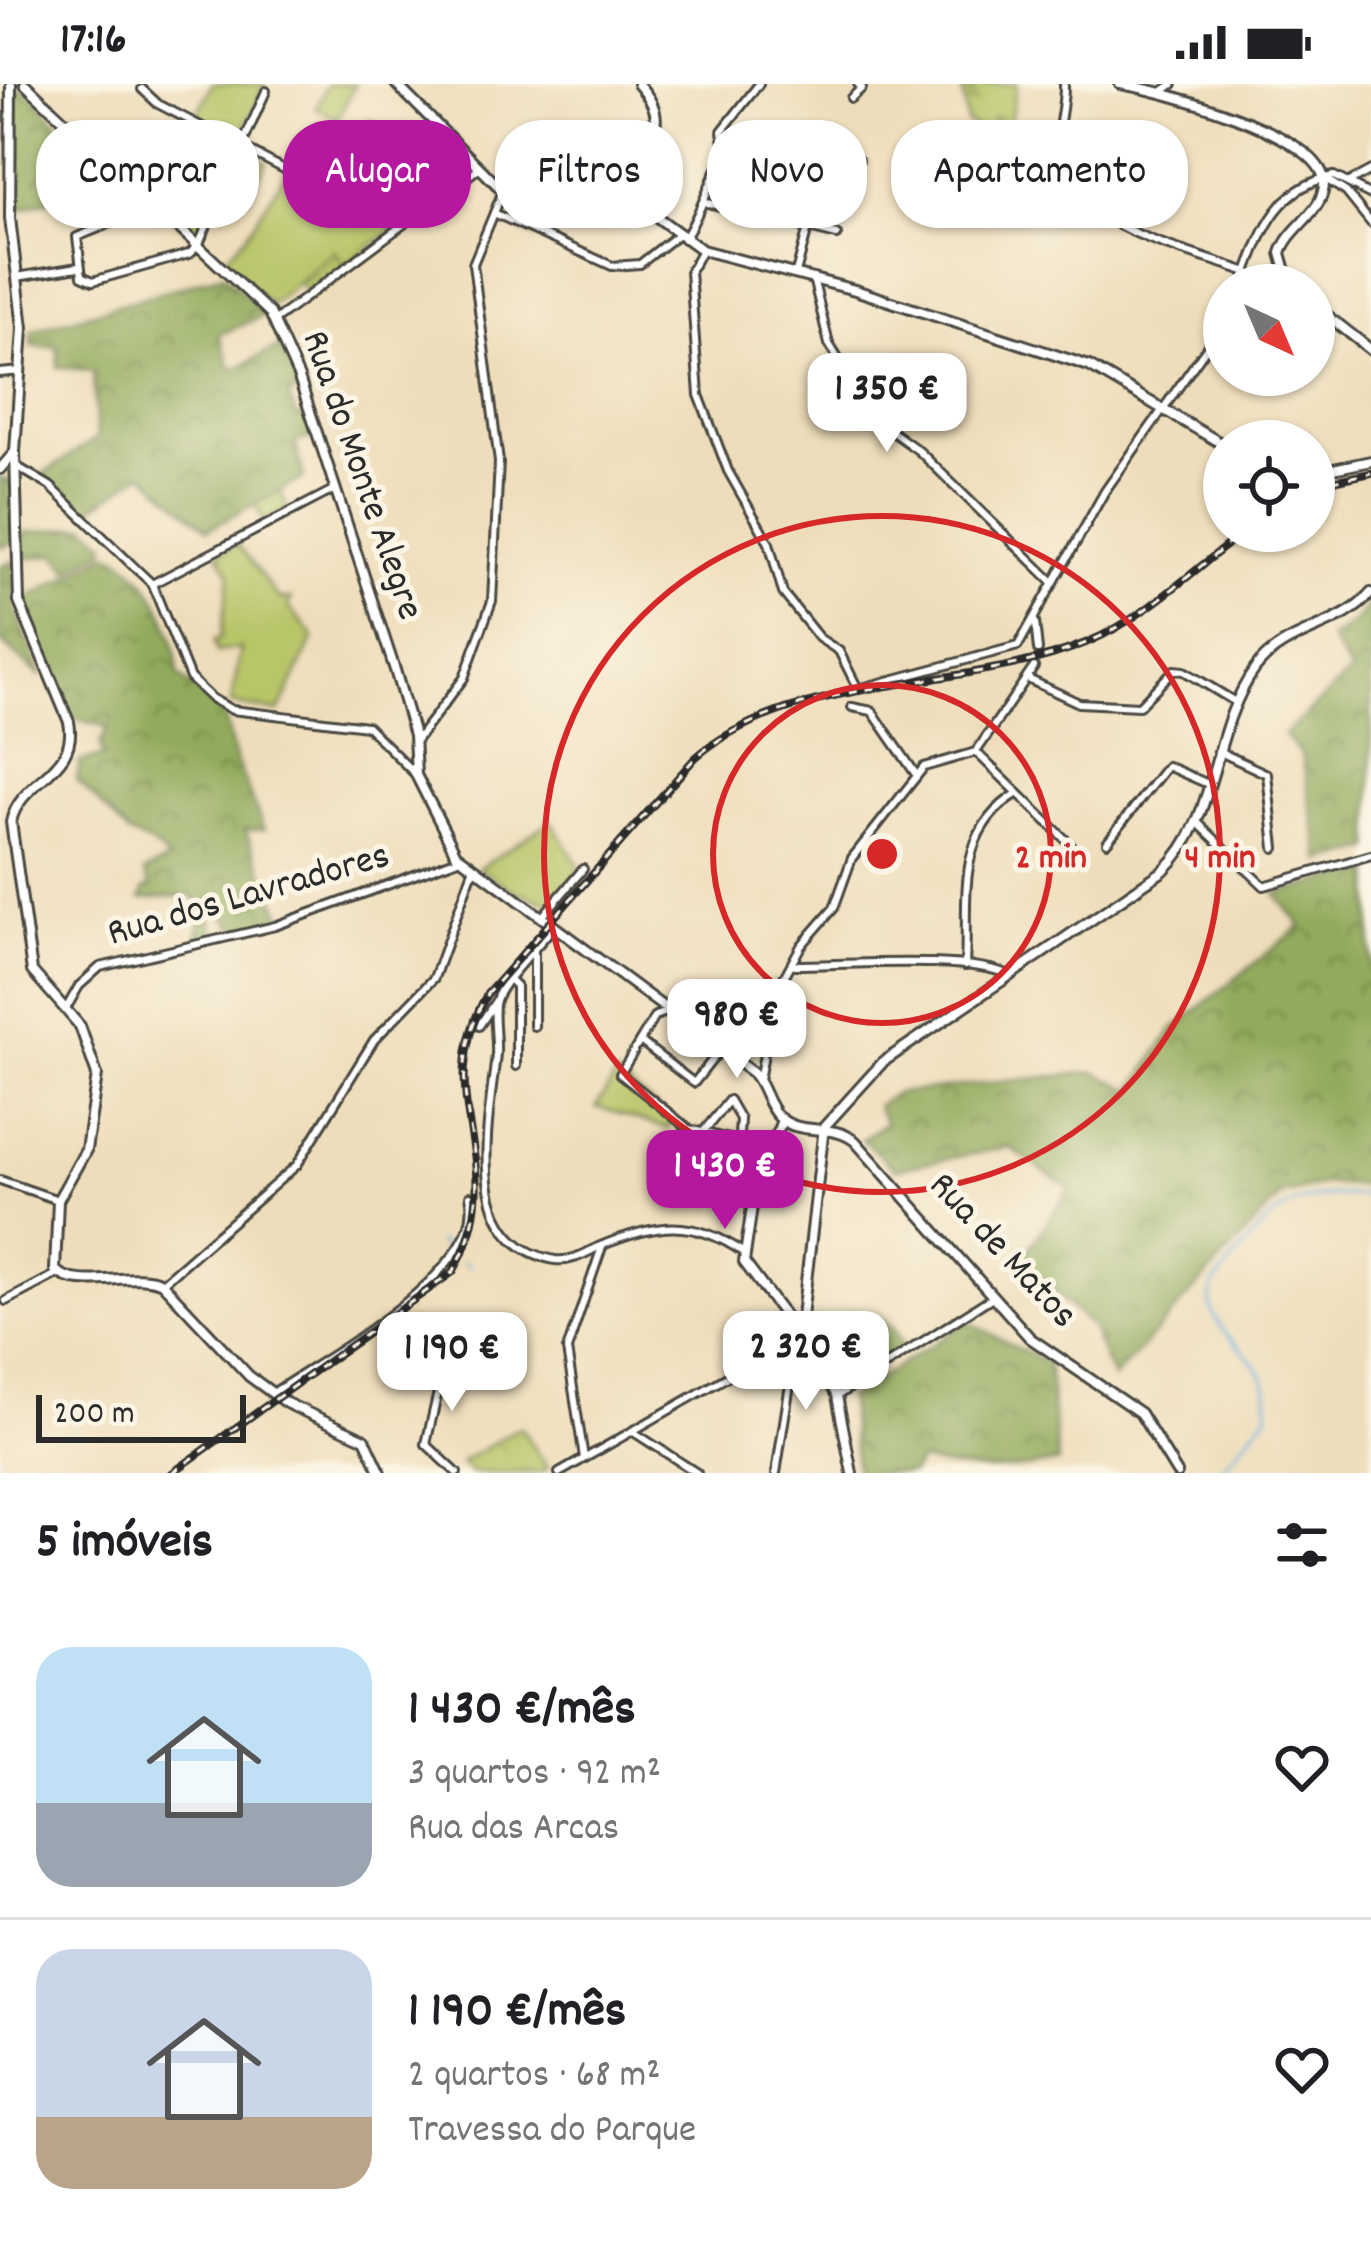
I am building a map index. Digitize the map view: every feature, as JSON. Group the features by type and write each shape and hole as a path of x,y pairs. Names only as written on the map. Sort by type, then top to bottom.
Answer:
{"street":[{"path":"11,84 10,218 21,370 15,452 19,596 23,621 71,733 63,761 28,791 11,822 32,971 67,1007 90,1048 96,1090 86,1150 58,1200 57,1274"},
{"path":"395,84 495,183"},
{"path":"638,84 658,113 655,120"},
{"path":"731,120 759,84"},
{"path":"851,98 862,88 858,84"},
{"path":"1064,84 1057,151 1060,171 1094,216 1225,264"},
{"path":"1120,84 1162,92 1274,134 1317,162 1324,178 1318,202 1282,248 1281,264"},
{"path":"1162,92 1173,84"},
{"name":"Rua do Monte Alegre","path":"28,85 64,120"},
{"path":"142,89 158,104 190,120"},
{"path":"253,120 266,91"},
{"path":"274,321 479,168"},
{"path":"1347,187 1371,170"},
{"path":"1251,264 1276,207 1324,178"},
{"path":"1324,178 1371,195"},
{"path":"1347,187 1371,223"},
{"path":"415,742 464,678 492,601 499,462 472,265 494,213 612,266 640,264 681,237 707,202"},
{"path":"94,228 81,233 75,242 82,276 93,281 189,254 206,228"},
{"name":"Rua do Monte Alegre","path":"178,228 274,321 335,489 415,742 416,775"},
{"path":"670,228 702,250 813,278 1089,366 1203,433"},
{"path":"796,273 808,228 837,235"},
{"path":"702,250 690,271 699,395 728,471 769,543 782,593 838,651 858,689 1004,654 1018,646 1105,491 1203,353"},
{"path":"17,277 79,267"},
{"path":"813,278 829,344 876,419 920,452 1054,583"},
{"path":"1335,322 1371,350"},
{"path":"0,373 21,370"},
{"path":"0,470 15,452"},
{"path":"1335,469 1371,461"},
{"path":"0,470 16,466 50,487 152,584 186,671 211,698 232,710 367,726 416,775 460,858 473,870 760,1080 782,1120 801,1128 824,1127"},
{"path":"152,584 335,489"},
{"path":"776,1473 824,1127 883,1062 1163,871 1199,824 1218,751 1256,667 1276,648 1358,606 1371,593"},
{"path":"1035,622 1038,650"},
{"path":"760,1080 776,992 795,965 801,946 834,908 852,858 916,774 940,759 976,752 1034,667"},
{"path":"1028,679 1078,704 1139,706 1174,670 1184,671 1237,703"},
{"path":"852,707 872,710 916,774"},
{"path":"1218,751 1267,774 1275,848"},
{"path":"976,752 1070,844"},
{"path":"1107,842 1167,766 1208,784"},
{"path":"965,966 971,849 979,824 1018,793"},
{"path":"1199,824 1264,886 1371,855"},
{"name":"Rua dos Lavradores","path":"67,1007 79,986 100,967 275,926 460,858"},
{"path":"542,917 583,869"},
{"path":"162,1283 297,1166 374,1040 434,978 473,870"},
{"path":"479,1026 553,927"},
{"path":"534,952 534,1027"},
{"path":"795,965 965,966 995,968 1011,976"},
{"path":"511,981 516,986 516,1066"},
{"path":"495,1002 496,1054 484,1149 494,1210 516,1239 549,1259 568,1261 603,1245 686,1225 706,1228 745,1253"},
{"path":"667,1012 655,1016 620,1074 689,1129 770,1149"},
{"path":"640,1041 694,1083 720,1050"},
{"path":"703,1132 729,1100 740,1119 740,1135"},
{"path":"782,1120 754,1193 745,1269 810,1334 807,1344 837,1396 852,1473"},
{"name":"Rua de Matos","path":"824,1127 848,1136 882,1168 992,1298 1047,1352 1140,1413 1177,1473"},
{"path":"0,1180 58,1200"},
{"path":"273,1394 444,1270 470,1219 470,1196"},
{"path":"584,1458 567,1350 603,1245"},
{"path":"6,1301 57,1274 147,1277 162,1283 208,1338 273,1394 360,1435 374,1451 381,1473"},
{"path":"837,1396 992,1298"},
{"path":"559,1473 793,1344 807,1344"},
{"path":"438,1365 441,1379 426,1444 457,1473"},
{"path":"632,1431 697,1473"}],"green space":[{"path":"212,84 265,84 248,120 195,118"},
{"path":"327,84 355,84 337,120 316,109"},
{"path":"975,84 1017,84 1010,120 967,120 962,88 973,91"},
{"path":"22,87 56,120 36,120 36,204 15,211 14,93"},
{"path":"283,178 283,228 392,230 346,265 334,251 271,305 223,260 251,228 259,228 259,215"},
{"path":"334,251 346,265 308,294 299,283"},
{"path":"224,274 266,314 219,335 232,370 280,346 300,389 288,397 298,418 307,415 315,436 295,442 304,478 208,529 143,473 86,513 43,474 97,438 93,371 58,367 58,347 32,346 32,330"},
{"path":"0,478 10,481 13,543 0,547"},
{"path":"280,490 288,509 264,521 255,504"},
{"path":"87,526 106,543 105,550 69,570 56,554 23,559 23,533"},
{"path":"237,544 279,599 291,599 288,606 314,637 279,712 231,704 241,648 217,652 214,641 221,637 230,574 218,554"},
{"path":"110,553 138,574 159,605 173,640 178,675 224,713 234,756 264,829 245,830 282,916 236,930 212,898 207,906 214,935 197,938 202,917 193,895 141,899 144,889 151,888 144,872 169,860 153,845 129,834 77,780 80,762 104,756 100,744 108,727 72,718 33,634 24,600"},
{"path":"14,561 14,606 42,677 0,641 0,566"},
{"path":"1371,601 1371,849 1321,861 1302,756 1284,735 1351,672 1330,639 1355,622"},
{"path":"551,821 579,866 576,877 551,904 512,890 479,868"},
{"path":"1371,869 1371,1185 1323,1184 1281,1195 1113,1379 1091,1326 1021,1260 1070,1189 1009,1147 894,1169 862,1139 886,1123 876,1106 897,1093 1094,1072 1132,1090 1173,1029 1301,926 1276,894"},
{"path":"617,1075 674,1121 668,1129 596,1107"},
{"path":"869,1312 892,1327 903,1347 842,1387 827,1360"},
{"path":"968,1322 1048,1364 1058,1462 988,1470 921,1460 911,1473 857,1473 848,1398"},
{"path":"520,1427 548,1468 540,1473 471,1473 461,1462"}],"waterway":[{"path":"1218,1473 1268,1414 1260,1371 1213,1313 1213,1285 1278,1213 1314,1198 1371,1195"},
{"path":"438,1242 448,1251"},
{"path":"464,1262 470,1266"}],"railway":[{"path":"1335,481 1371,473"},
{"path":"172,1473 453,1272 470,1233 476,1197 465,1068 471,1033 487,994 695,758 736,730 782,710 1041,658 1088,642 1150,606 1218,552"}]}
